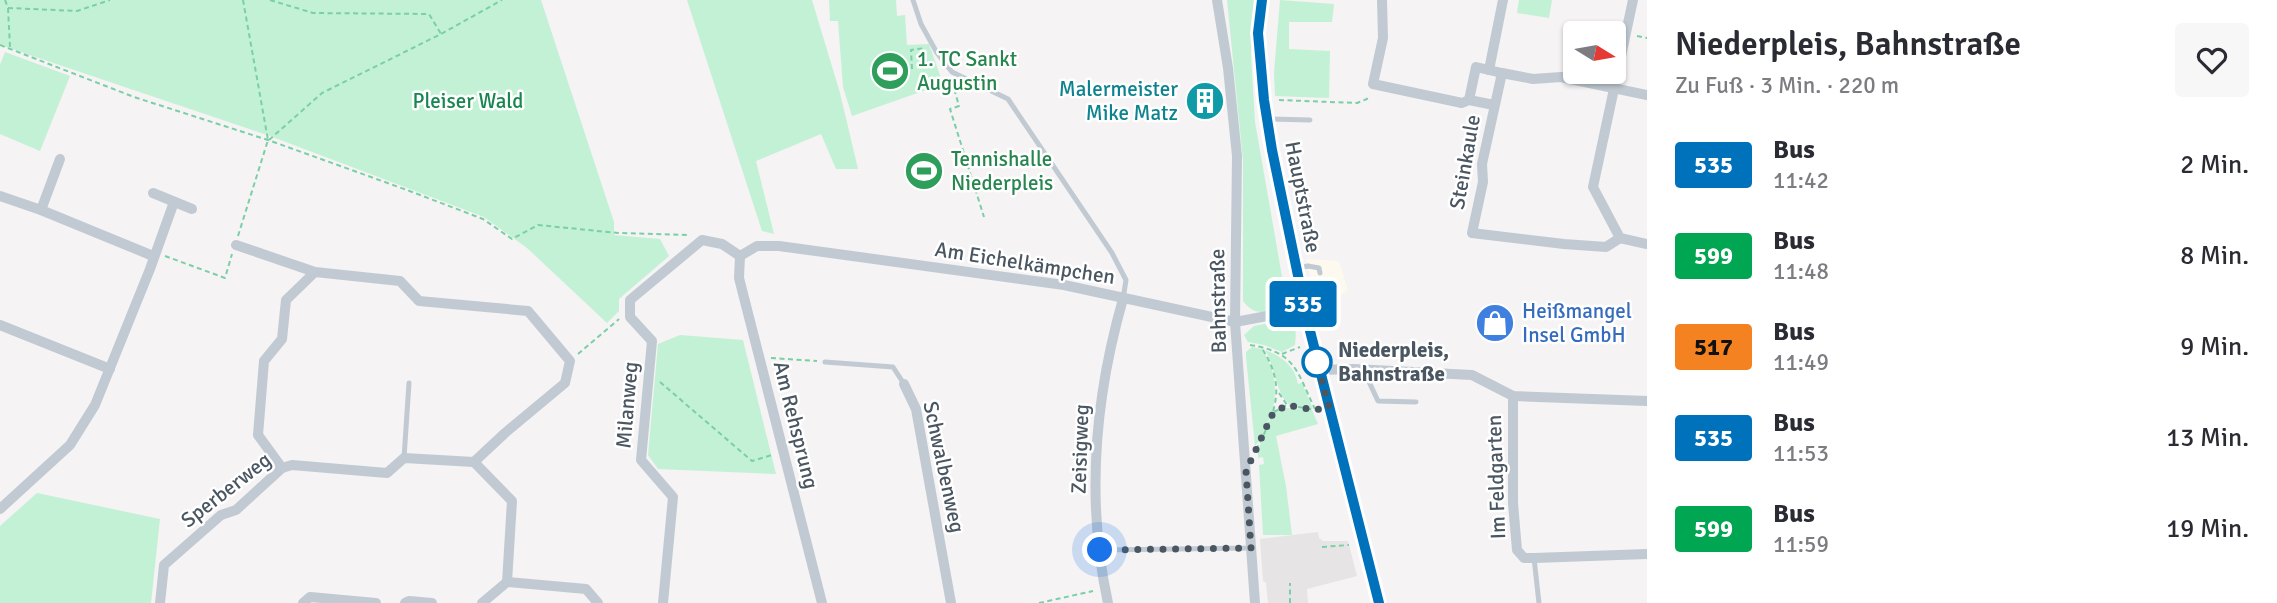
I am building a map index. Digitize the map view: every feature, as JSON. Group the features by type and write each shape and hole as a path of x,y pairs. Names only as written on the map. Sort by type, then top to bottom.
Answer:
{"main road":[{"name":"Hauptstraße","path":"1262,0 1258,33 1267,119 1304,309 1379,603"}],"street":[{"name":"Bahnstraße","path":"1217,0 1228,68 1237,156 1235,322 1255,603"},
{"path":"1382,0 1383,38 1373,84 1462,103 1469,100 1494,105"},
{"path":"1489,70 1503,0"},
{"path":"1633,0 1593,187 1620,238 1647,244"},
{"path":"1469,100 1476,67 1533,79 1561,77 1647,95"},
{"name":"Steinkaule","path":"1502,74 1482,163 1483,182 1472,233 1606,247 1620,238"},
{"path":"41,210 60,159"},
{"path":"153,193 192,209"},
{"path":"0,196 153,256"},
{"path":"0,509 70,445 95,405 174,202"},
{"path":"630,300 702,240 722,244 740,256"},
{"path":"236,245 315,272 400,281 419,301 528,312 570,361 565,383 474,462 512,501 506,582 482,603"},
{"name":"Am Eichelkämpchen","path":"740,256 757,246 779,246 1064,285 1235,322 1304,309"},
{"name":"Am Rehsprung","path":"740,256 739,278 822,603"},
{"path":"282,468 258,435 264,360 282,339 286,300 315,272"},
{"name":"Zeisigweg","path":"1108,603 1100,550 1096,471 1100,404 1110,346 1123,299"},
{"name":"Milanweg","path":"630,300 630,317 652,341 641,460 673,497 663,603"},
{"path":"0,325 110,369"},
{"path":"1319,370 1363,369 1472,375 1509,393 1647,401"},
{"name":"Schwalbenweg","path":"904,384 916,409 951,603"},
{"name":"Im Feldgarten","path":"1509,393 1517,550 1524,558 1647,554"},
{"name":"Sperberweg","path":"160,603 164,565 221,515 236,510 282,468 292,465 387,473 404,458 474,462"},
{"path":"506,582 586,589 598,603"},
{"path":"303,603 310,597 376,603"},
{"path":"405,603 432,603"}],"lane":[{"path":"914,0 921,24 933,47 952,72 1008,99 1112,253 1125,280 1123,299"},
{"path":"1267,119 1310,120"},
{"path":"1296,268 1319,268 1320,273"},
{"path":"1327,300 1329,309"},
{"name":"Schwalbenweg","path":"825,362 893,367 904,384"},
{"path":"1363,369 1378,401 1416,402"},
{"path":"404,458 409,383"},
{"path":"1100,550 1251,548"},
{"path":"1534,558 1539,603"}],"path":[{"path":"5,0 8,8 10,48"},
{"path":"8,8 77,11 110,0"},
{"path":"153,256 167,256 225,278 268,141 243,0"},
{"path":"270,0 313,13 429,13 440,34"},
{"path":"268,141 322,93 502,0"},
{"path":"0,44 134,97 268,141 483,219 512,239 538,225 618,233 698,235"},
{"path":"912,69 911,50 933,47"},
{"path":"952,72 952,86 959,106 950,109 984,217"},
{"path":"1264,100 1357,103 1367,99 1373,84"},
{"path":"570,361 621,318 630,300"},
{"path":"1281,354 1312,343"},
{"path":"1237,345 1261,347 1281,354 1301,374 1315,410 1287,405 1273,413"},
{"path":"1261,347 1270,361 1278,392 1287,405"},
{"path":"759,357 825,362"},
{"path":"649,372 752,461 783,452"},
{"path":"1246,471 1273,413 1278,392"},
{"path":"1322,547 1364,543"},
{"path":"1290,583 1290,603"},
{"path":"1039,603 1105,589"}],"shaded area":[{"path":"1306,259 1339,261 1348,290 1337,298 1318,304"},
{"path":"1318,532 1323,541 1348,541 1357,576 1307,589 1308,603 1268,603 1266,583 1263,581 1260,539"}],"green space":[{"name":"Pleiser Wald","path":"0,0 541,0 614,222 614,235 660,239 669,256 619,299 619,311 607,323 527,248 484,217 270,136 0,45"},
{"path":"687,0 812,0 840,93 858,169 836,169 821,134 756,161 774,234 762,231"},
{"name":"1. TC Sankt Augustin","path":"829,0 896,0 897,16 905,15 907,45 929,44 943,84 852,116 843,87 838,21 830,21"},
{"path":"1227,0 1254,0 1251,54 1255,122 1284,288 1280,303 1269,311 1262,312 1255,311 1243,301 1243,160"},
{"path":"1280,0 1334,4 1332,22 1289,22 1289,49 1330,51 1329,98 1275,96 1274,73"},
{"path":"1519,0 1552,0 1549,18 1517,13"},
{"path":"5,52 70,76 40,151 0,134 0,65"},
{"path":"1285,320 1294,327 1295,345 1282,352 1248,342 1244,335 1254,326"},
{"path":"680,335 743,340 776,474 658,469 648,455 658,344"},
{"path":"1252,347 1262,349 1271,367 1275,385 1272,413 1255,446 1246,357 1246,352"},
{"path":"1265,350 1282,359 1290,367 1298,384 1302,383 1313,409 1291,405 1286,401"},
{"path":"1287,408 1312,410 1318,424 1276,436 1292,535 1263,535 1259,465 1264,464 1263,457 1258,458 1258,450 1273,413"},
{"path":"37,493 160,519 151,603 0,603 0,526"}],"bus line":[{"name":"535","path":"1262,0 1258,33 1272,150 1307,319 1379,603"}],"place":[{"name":"1. TC Sankt Augustin","path":"890,71"},
{"name":"Malermeister Mike Matz","path":"1205,101"},
{"name":"Tennishalle Niederpleis","path":"924,171"},
{"name":"Heißmangel Insel GmbH","path":"1495,323"},
{"name":"Niederpleis, Bahnstraße","path":"1317,362"}],"route":[{"path":"1100,550 1251,548 1246,471 1273,413 1287,405 1315,410 1329,407 1317,362"}]}
